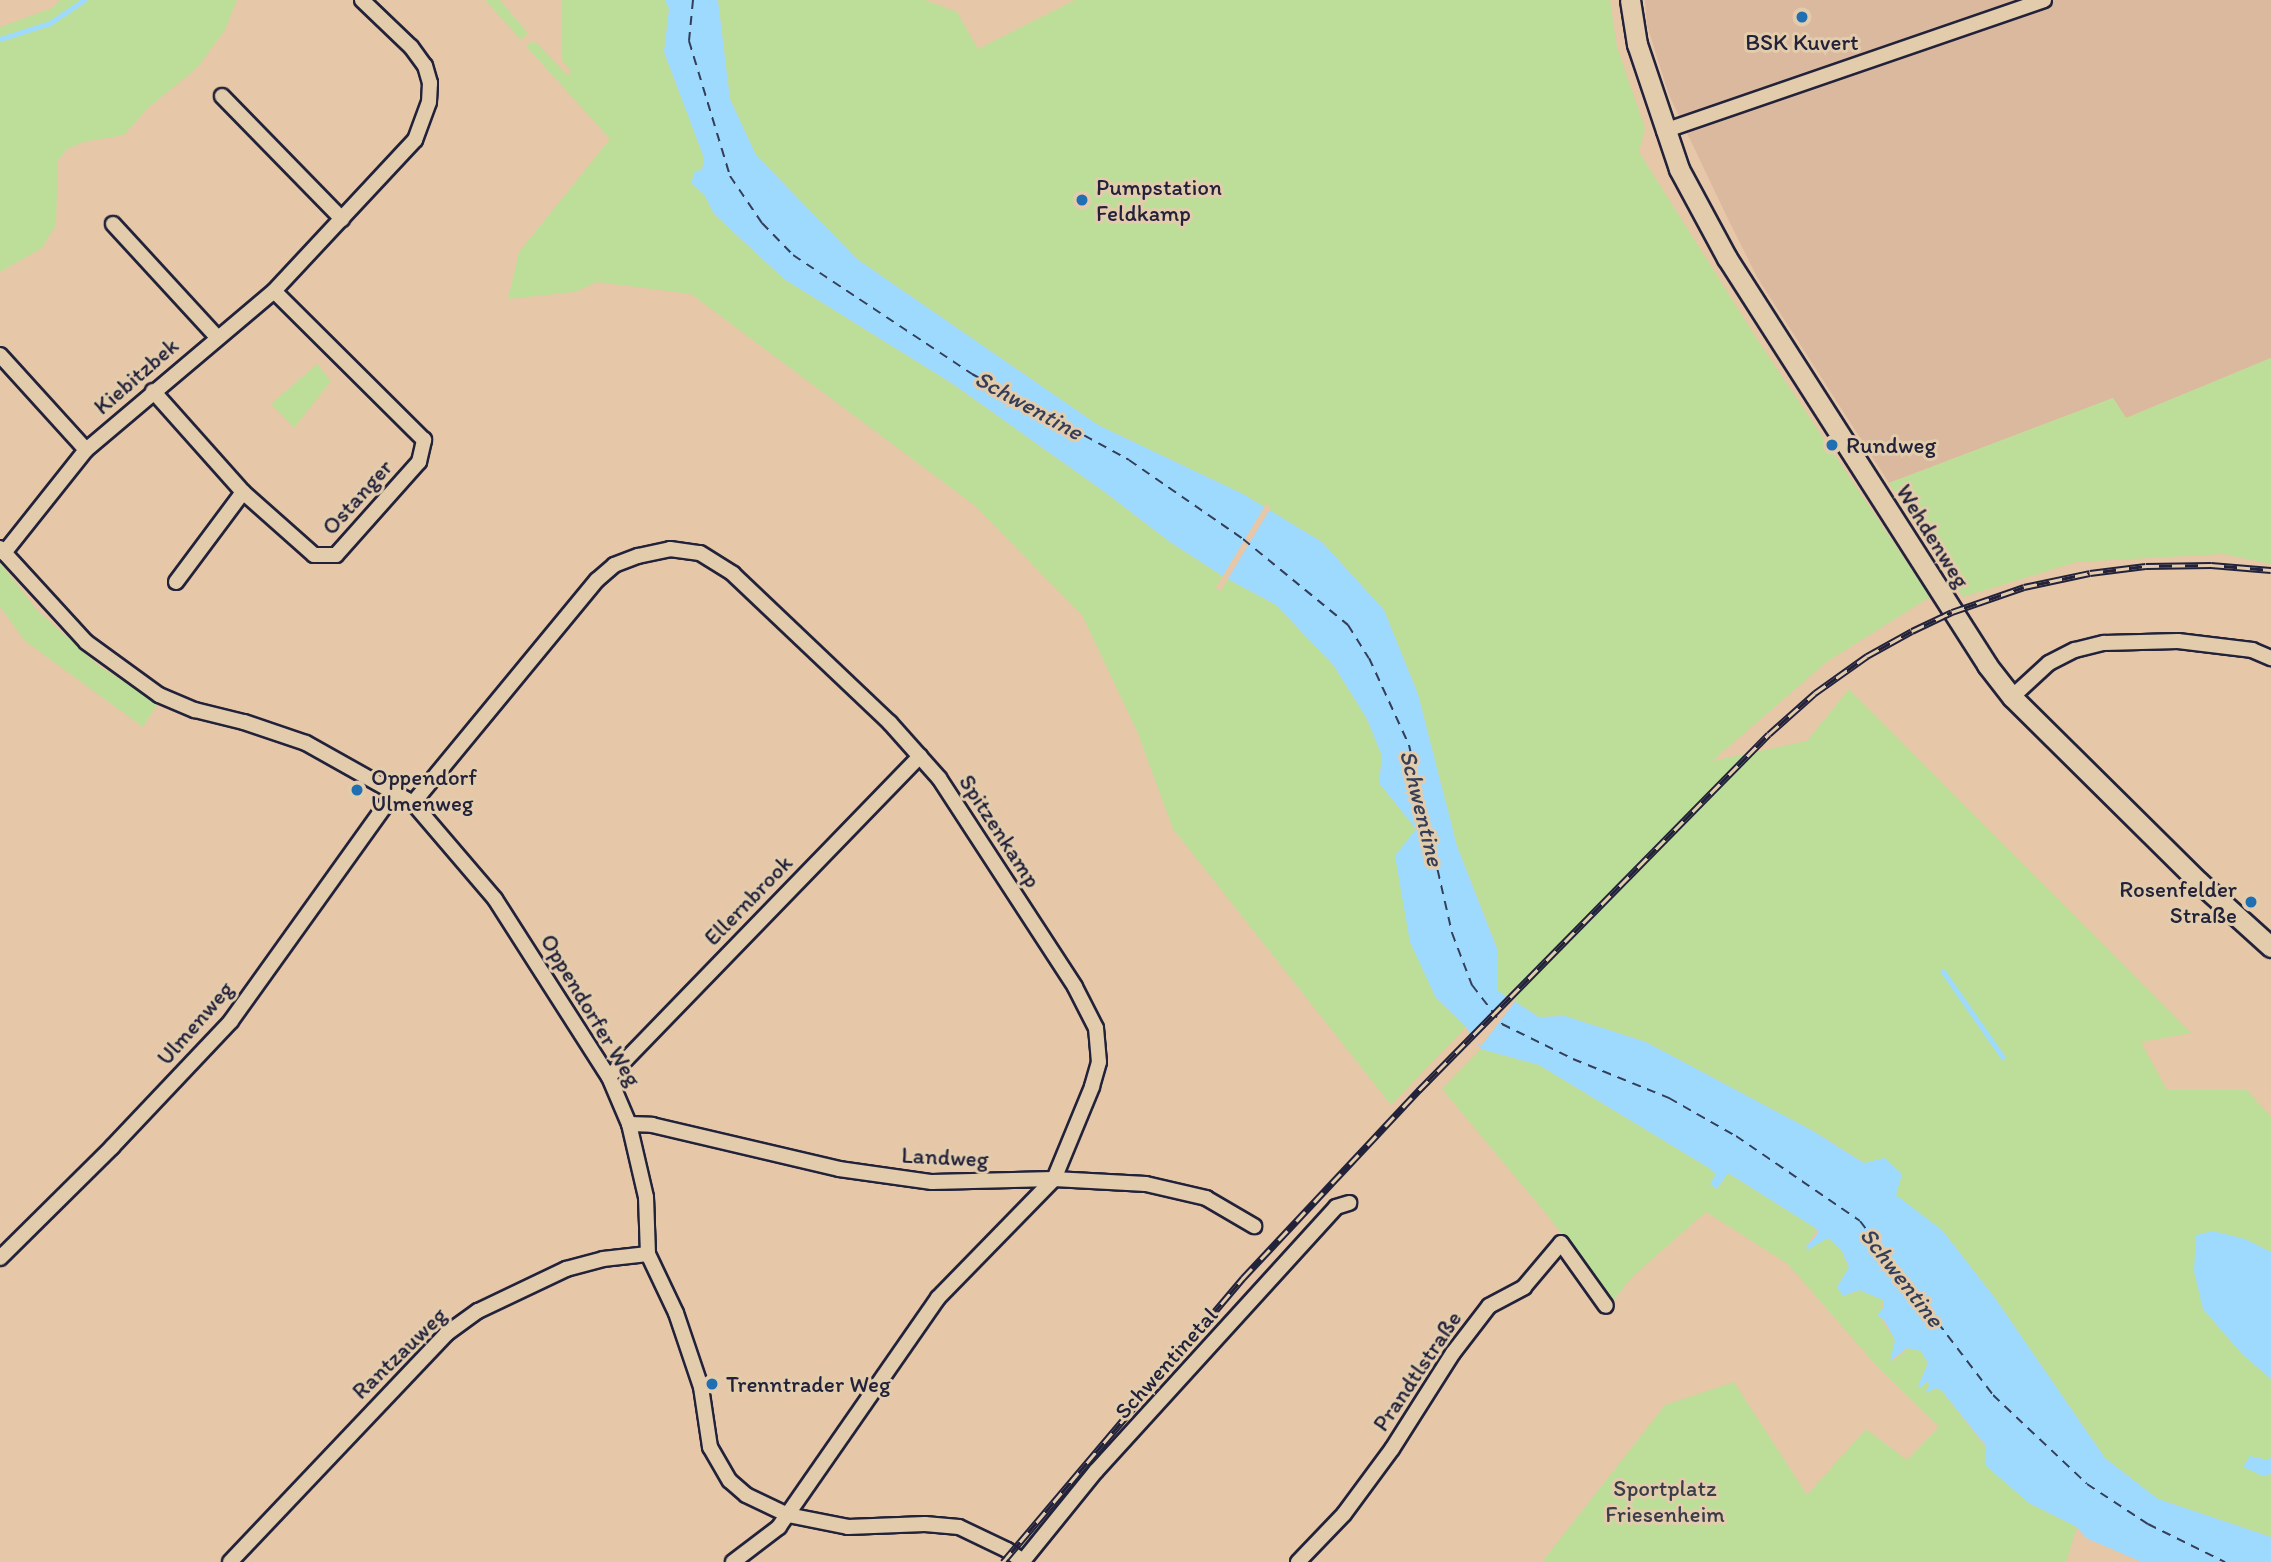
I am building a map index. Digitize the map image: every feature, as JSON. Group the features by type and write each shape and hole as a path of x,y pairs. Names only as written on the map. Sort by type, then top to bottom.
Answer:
{"main road":[{"name":"Wehdenweg","path":"1630,0 1637,44 1664,131 1679,169 1734,269 1970,639 2012,697 2199,882 2271,947"}],"street":[{"name":"Kiebitzbek","path":"2,550 86,450 274,291 415,140 429,102 430,83 425,66 411,47 362,0"},
{"path":"1664,131 2044,0"},
{"path":"222,96 342,219"},
{"path":"113,223 217,337"},
{"name":"Ostanger","path":"153,391 243,492 314,555 336,555 419,462 424,440 274,291"},
{"path":"0,355 86,450"},
{"path":"176,582 243,492"},
{"name":"Spitzenkamp","path":"413,803 597,580 614,565 639,555 670,549 699,554 733,574 890,723 920,755 939,778 1075,987 1096,1028 1099,1062 1092,1087 1054,1179 938,1298 851,1420 788,1515"},
{"name":"Oppendorfer Weg","path":"2,550 86,642 159,695 195,710 244,722 306,743 413,803 495,900 609,1076 629,1124 646,1197 648,1254 677,1313 701,1387 706,1435 719,1466 746,1495 788,1515 848,1527 925,1524 959,1527 1007,1550 1023,1562"},
{"path":"2012,697 2049,663 2075,650 2104,643 2178,641 2252,650 2271,658"},
{"name":"Ellernbrook","path":"609,1076 920,755"},
{"name":"Ulmenweg","path":"0,1258 112,1147 231,1021 394,793"},
{"name":"Landweg","path":"629,1124 652,1125 782,1157 891,1177 972,1184 1054,1179 1146,1184 1188,1193 1233,1211 1254,1226"},
{"name":"Schwentinetal","path":"1023,1562 1096,1471 1336,1208 1349,1203"},
{"name":"Prandtlstraße","path":"1298,1562 1345,1514 1392,1449 1453,1353 1489,1307 1524,1287 1561,1243 1606,1306"},
{"name":"Rantzauweg","path":"230,1562 246,1556 446,1334 478,1311 566,1269 603,1259 648,1254"},
{"path":"733,1562 779,1527 788,1515"}],"shaded area":[{"path":"1645,0 2271,0 2271,358 2126,418 2113,398 1889,483 1757,277 1669,95 1647,25"}],"green space":[{"path":"60,0 237,0 225,30 197,68 148,108 124,135 84,142 67,149 58,161 56,225 42,248 0,272 0,27 52,8"},
{"path":"485,0 500,0 528,33 521,40"},
{"path":"561,0 665,0 669,9 664,52 704,158 702,170 691,183 705,196 714,214 784,279 953,384 1170,542 1224,577 1276,605 1334,666 1367,719 1382,756 1379,783 1416,829 1436,998 1466,1027 1391,1105 1173,829 1137,731 1082,615 974,505 691,294 597,282 575,292 508,299 519,252 610,139 526,46 533,41 538,44 568,76 571,71 562,60"},
{"path":"718,0 925,0 957,12 978,49 1075,0 1610,0 1617,47 1645,128 1639,152 1757,339 1930,597 1828,661 1712,761 1807,741 1849,689 2191,1033 2141,1042 2167,1090 2247,1090 2271,1117 2271,1252 2245,1239 2212,1231 2196,1236 2203,1309 2242,1354 2271,1379 2271,1457 2263,1476 2271,1474 2271,1537 2158,1499 2105,1458 1995,1298 1942,1230 1895,1195 1865,1163 1813,1131 1646,1042 1565,1016 1539,1017 1498,991 1498,950 1457,846 1418,694 1384,610 1322,542 1243,494 1098,425 857,259 756,155 730,99"},
{"path":"2271,358 2271,564 2223,554 2076,562 1963,597 1889,483 2113,398 2126,418"},
{"path":"317,364 331,381 294,428 271,404"},
{"path":"0,563 37,610 99,666 158,703 143,727 25,641 0,607"},
{"name":"Sportplatz Friesenheim","path":"1481,1049 1539,1065 1709,1168 1716,1174 1717,1189 1728,1173 1817,1229 1806,1247 1828,1237 1842,1251 1849,1268 1837,1287 1844,1296 1859,1290 1883,1300 1881,1319 1895,1340 1892,1362 1908,1348 1921,1351 1928,1363 1919,1383 1930,1384 1926,1392 1936,1388 1942,1391 2029,1503 2077,1527 2066,1562 1542,1562 1665,1405 1734,1382 1807,1495 1866,1429 1907,1460 1939,1427 1874,1363 1788,1264 1706,1212 1633,1276 1613,1301 1548,1216 1442,1089"}],"water":[{"name":"Schwentine","path":"665,0 718,0 730,99 756,155 857,259 1098,425 1243,494 1322,542 1384,610 1418,694 1457,846 1498,951 1498,991 1539,1017 1565,1016 1646,1042 1813,1131 1864,1163 1885,1158 1902,1174 1896,1195 1942,1230 1995,1298 2105,1458 2158,1499 2271,1537 2271,1562 2142,1562 2086,1538 2077,1527 2029,1503 1985,1465 1986,1446 1942,1391 1936,1388 1925,1393 1930,1384 1926,1382 1920,1388 1918,1386 1928,1363 1921,1351 1907,1348 1890,1361 1895,1340 1884,1320 1877,1315 1883,1308 1883,1300 1859,1290 1843,1296 1837,1287 1849,1267 1842,1251 1828,1238 1807,1250 1806,1247 1817,1234 1817,1229 1728,1173 1717,1189 1710,1184 1716,1174 1709,1168 1539,1065 1481,1049 1466,1027 1436,998 1410,942 1395,856 1416,829 1379,783 1382,756 1367,719 1334,666 1276,605 1224,577 1170,542 953,384 784,279 714,214 705,196 691,183 695,171 702,170 704,158 664,52 669,9"},
{"path":"2213,1231 2245,1239 2271,1252 2271,1379 2242,1354 2203,1309 2194,1271 2196,1235"},
{"path":"2250,1456 2268,1460 2271,1457 2271,1474 2263,1476 2243,1467"}],"pier":[{"path":"1266,504 1271,507 1221,591 1216,588"},
{"path":"1508,994 1516,1000 1481,1046 1473,1040"}],"waterway":[{"name":"Kiebitzbek","path":"0,39 50,23 84,0"},
{"path":"1943,971 2003,1057"}],"ferry route":[{"path":"693,0 689,41 730,176 762,223 793,255 972,374 1129,460 1243,539 1348,625 1369,658 1409,745 1452,933 1472,985 1502,1024 1573,1059 1669,1098 1736,1136 1860,1221 1993,1395 2087,1484 2148,1524 2225,1562"}],"railway":[{"path":"1003,1562 1243,1278 1419,1090 1769,734 1815,693 1867,656 1912,631 1952,612 2024,587 2090,573 2146,566 2211,565 2271,570"}],"place":[{"name":"BSK Kuvert","path":"1802,17"},
{"name":"Pumpstation Feldkamp","path":"1082,200"},
{"name":"Rundweg","path":"1832,445"},
{"name":"Oppendorf Ulmenweg","path":"357,790"},
{"name":"Rosenfelder Straße","path":"2251,902"},
{"name":"Trenntrader Weg","path":"712,1384"}]}
